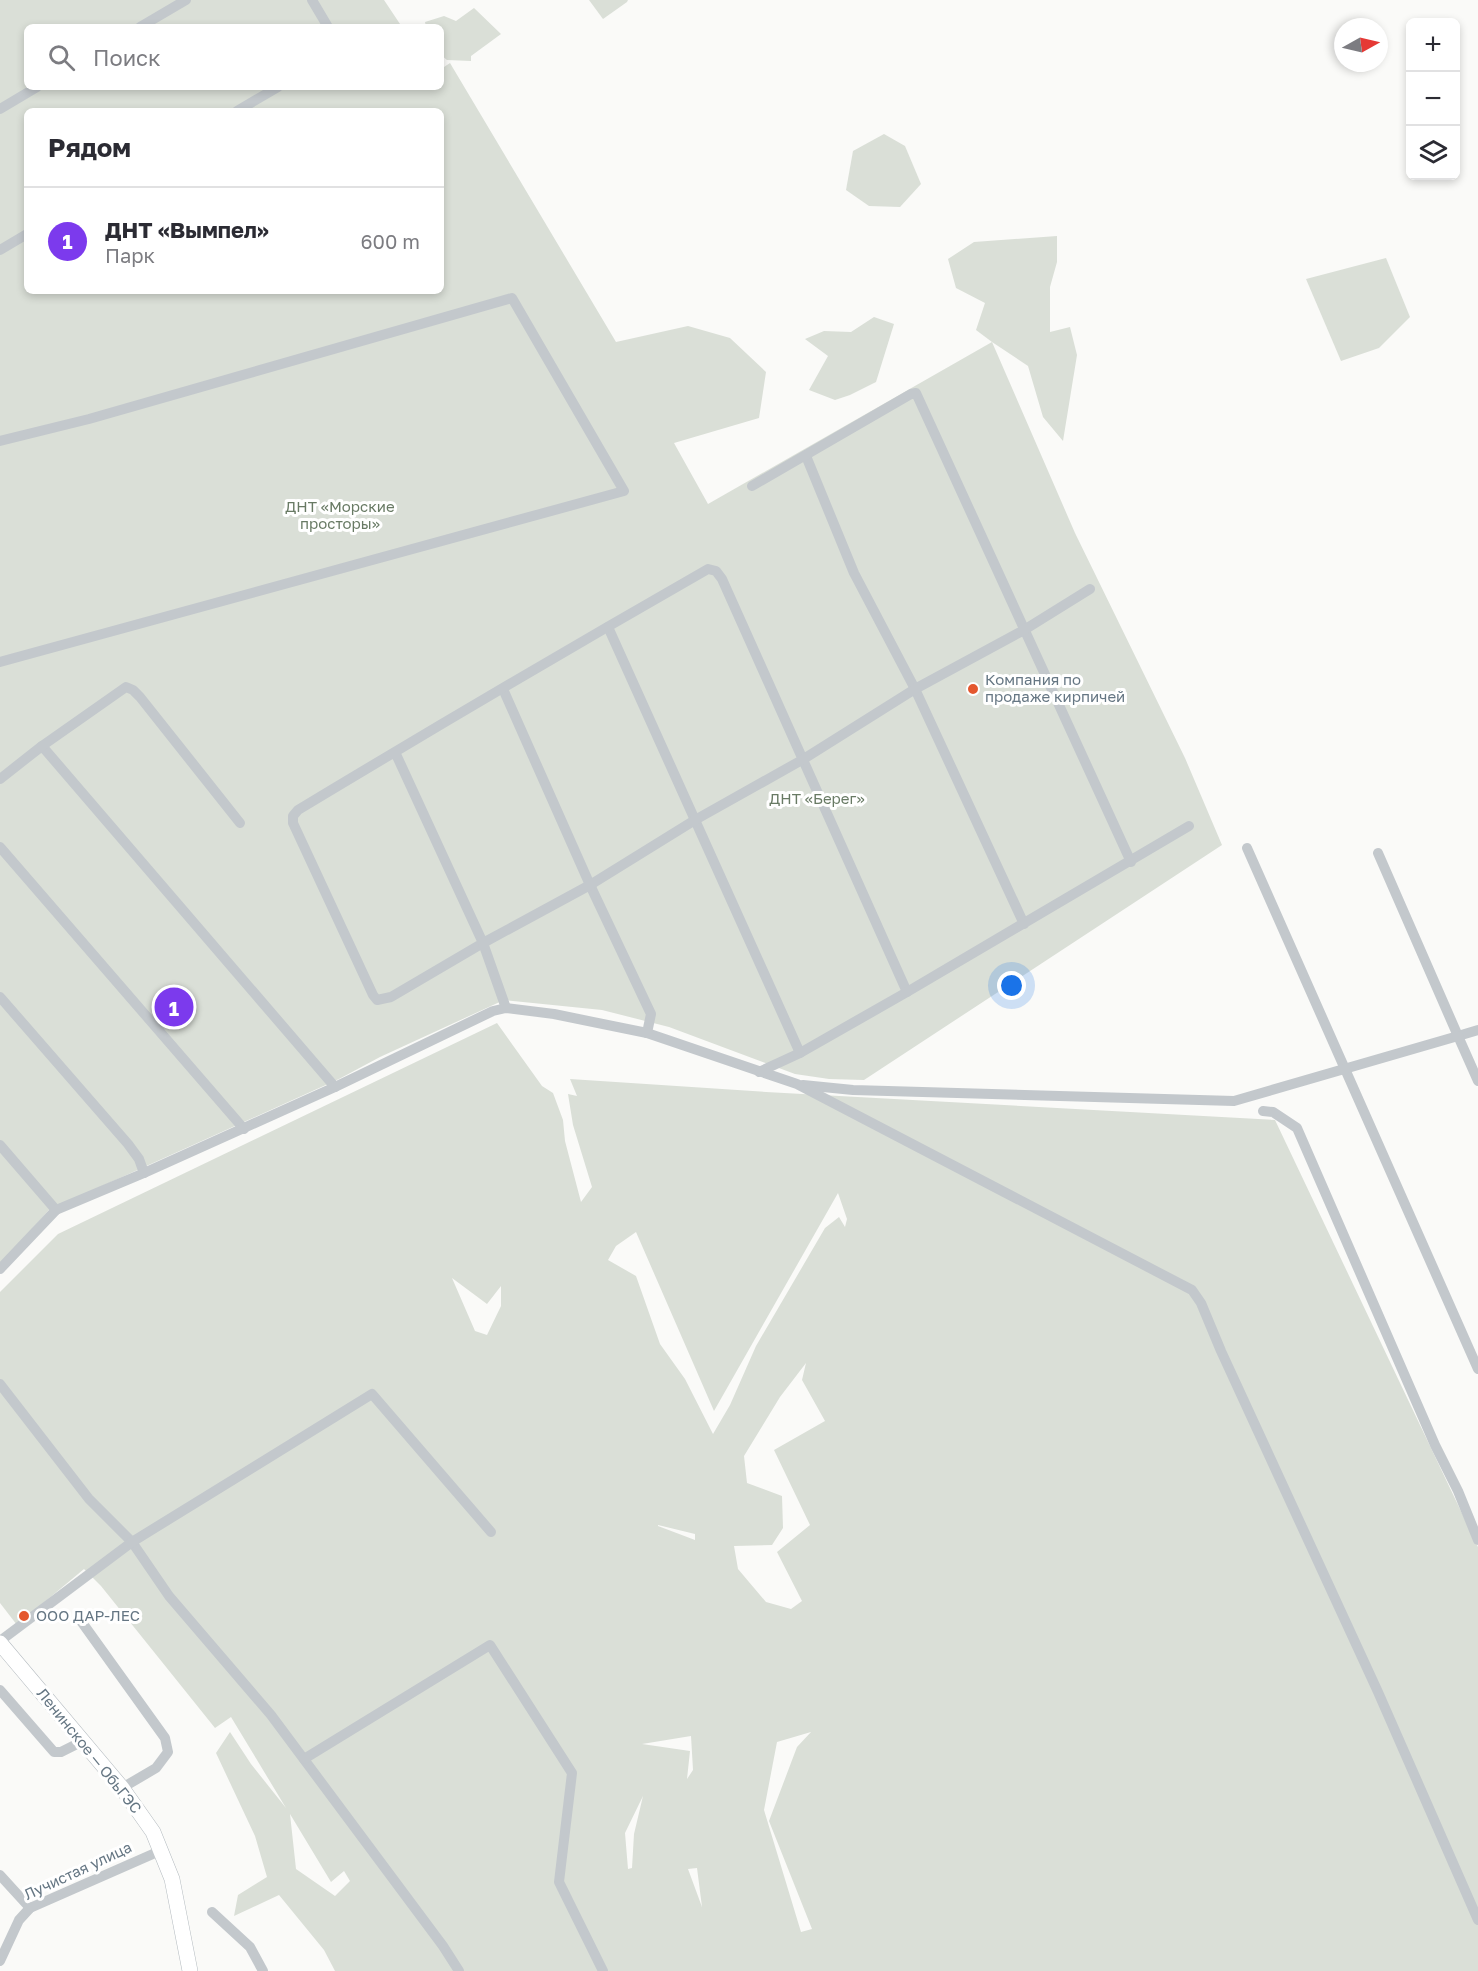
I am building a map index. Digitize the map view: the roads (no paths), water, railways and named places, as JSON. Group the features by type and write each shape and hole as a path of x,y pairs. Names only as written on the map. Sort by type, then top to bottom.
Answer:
{"main road":[{"name":"Ленинское — ОбьГЭС","path":"0,1642 122,1788 149,1824 162,1850 172,1879 190,1971"}],"street":[{"path":"145,24 186,0"},
{"path":"312,0 326,24"},
{"path":"0,109 32,90"},
{"path":"242,108 273,90"},
{"path":"0,250 24,236"},
{"path":"0,441 89,419 512,298 624,491 0,662"},
{"path":"752,486 916,393 1131,862"},
{"path":"806,456 854,573 915,689 1024,924"},
{"path":"907,992 802,760 722,579 716,571 708,569 395,752 298,810 293,816 293,823 373,995 377,1000 391,997 483,943 591,885 695,820 802,760 915,689 1024,630 1090,589"},
{"path":"608,627 800,1053"},
{"path":"0,779 42,746 126,687 134,690 240,823"},
{"path":"503,689 651,1014 647,1033"},
{"path":"42,746 335,1088"},
{"path":"395,752 483,943 506,1008"},
{"path":"759,1072 800,1053 907,992 1189,826"},
{"path":"0,847 244,1129"},
{"path":"1247,848 1478,1369"},
{"path":"1378,852 1478,1081"},
{"path":"0,996 128,1144 139,1159 144,1173"},
{"path":"0,1269 56,1210 244,1129 494,1011 506,1008 554,1014 647,1033 797,1084 1192,1290 1201,1303 1378,1692 1478,1920"},
{"path":"797,1084 854,1090 1234,1101 1478,1030"},
{"path":"1263,1111 1274,1112 1297,1128 1434,1445 1458,1491 1478,1540"},
{"path":"0,1145 56,1210"},
{"path":"0,1384 89,1499 132,1542 169,1596 272,1714 459,1971"},
{"path":"0,1642 132,1542 372,1394 491,1532"},
{"path":"81,1621 165,1738 168,1752 156,1768 122,1788"},
{"path":"304,1759 490,1645 572,1773 559,1882 603,1971"},
{"path":"0,1690 54,1752 61,1752 83,1741"},
{"name":"Лучистая улица","path":"0,1961 19,1920 30,1908 162,1850"},
{"path":"0,1875 30,1908"},
{"path":"212,1912 250,1947 263,1971"}],"place":[{"name":"Компания по продаже кирпичей","path":"973,689"},
{"name":"ДНТ «Вымпел»","path":"174,1007"},
{"name":"ООО ДАР-ЛЕС","path":"24,1616"}],"park label":[{"name":"ДНТ «Морские просторы»","path":"340,516"},
{"name":"ДНТ «Берег»","path":"817,799"}]}
